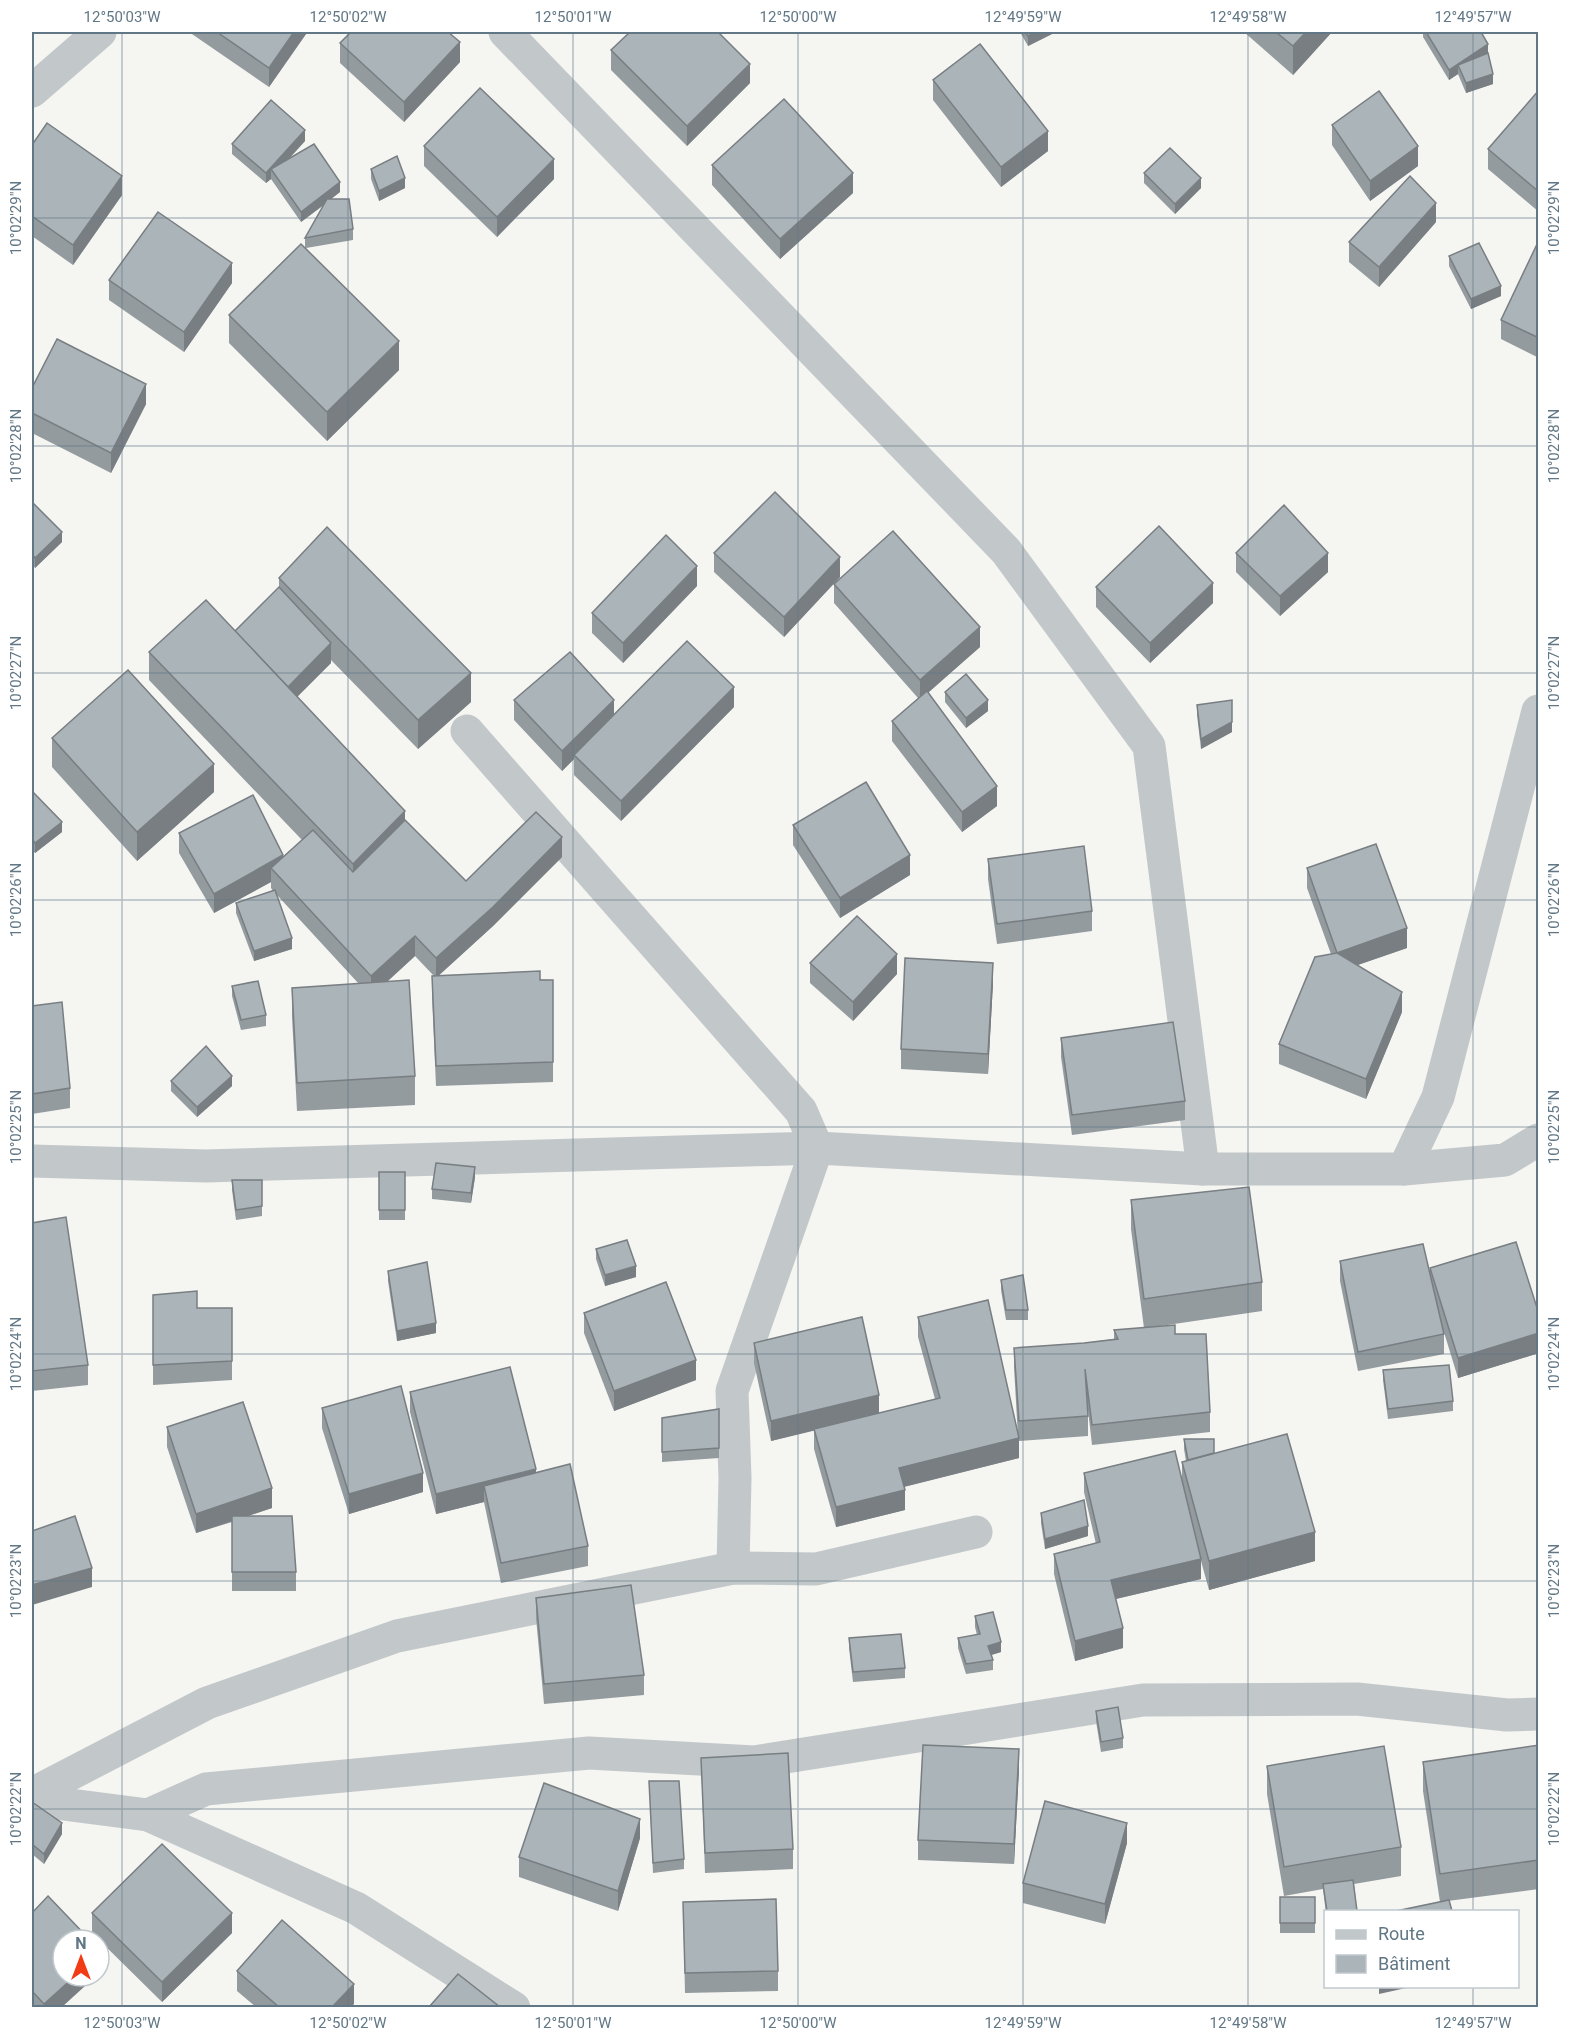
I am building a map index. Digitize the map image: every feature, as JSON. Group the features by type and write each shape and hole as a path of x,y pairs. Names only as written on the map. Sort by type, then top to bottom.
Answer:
{"street":[{"path":"32,91 100,32"},
{"path":"505,32 1006,551 1149,746 1203,1169"},
{"path":"1404,1169 1438,1098 1539,711"},
{"path":"468,731 801,1111 817,1148 732,1391 735,1478 733,1568"},
{"path":"32,1161 207,1166 817,1148 1203,1169 1404,1169 1505,1160 1539,1140"},
{"path":"32,1794 207,1703 397,1636 733,1568 816,1569 976,1532"},
{"path":"148,1815 207,1789 589,1753 754,1762 1143,1700 1357,1699 1507,1715 1539,1714"},
{"path":"32,1800 148,1815 356,1908 514,2007"}],"building":[{"path":"217,32 294,32 269,68"},
{"path":"351,32 448,32 460,42 404,102 340,43"},
{"path":"630,32 718,32 750,64 687,126 611,50"},
{"path":"1276,32 1306,32 1293,46"},
{"path":"1426,32 1481,32 1488,44 1449,70"},
{"path":"980,44 1048,131 1001,167 933,80"},
{"path":"1488,53 1493,74 1466,83 1458,65"},
{"path":"480,88 554,159 497,217 424,146"},
{"path":"1539,90 1539,192 1488,149"},
{"path":"1379,91 1418,146 1370,181 1332,125"},
{"path":"784,99 853,173 780,239 712,165"},
{"path":"271,100 305,130 266,173 232,144"},
{"path":"47,123 122,176 73,245 32,216 32,145"},
{"path":"314,144 340,182 301,212 271,169"},
{"path":"1170,148 1201,178 1175,204 1144,173"},
{"path":"397,156 405,178 379,191 371,169"},
{"path":"1410,176 1436,203 1379,267 1349,242"},
{"path":"327,199 349,199 353,229 305,238"},
{"path":"158,212 232,263 184,332 109,280"},
{"path":"1539,240 1539,338 1501,320"},
{"path":"1479,243 1501,286 1471,299 1449,256"},
{"path":"301,244 399,341 327,412 229,315"},
{"path":"57,339 146,384 111,453 32,413 32,388"},
{"path":"775,492 840,557 784,617 714,553"},
{"path":"32,502 62,532 35,558 32,554"},
{"path":"1284,505 1328,553 1280,596 1236,553"},
{"path":"1159,526 1213,583 1150,643 1096,587"},
{"path":"327,527 471,673 418,720 279,578"},
{"path":"893,531 980,627 920,680 834,584"},
{"path":"666,535 697,566 623,643 592,613"},
{"path":"279,587 331,643 288,687 235,631"},
{"path":"206,600 405,811 353,864 149,652"},
{"path":"687,641 734,687 621,801 574,755"},
{"path":"570,652 614,700 562,751 514,700"},
{"path":"128,670 214,764 137,832 52,738"},
{"path":"966,674 988,700 966,718 945,692"},
{"path":"927,691 997,786 962,812 892,721"},
{"path":"1232,700 1232,722 1201,739 1197,705"},
{"path":"866,782 910,855 840,898 793,825"},
{"path":"32,791 62,822 35,843 32,839"},
{"path":"253,795 283,855 214,894 179,833"},
{"path":"536,812 562,837 493,907 436,958 415,936 371,976 271,868 313,830 353,872 405,820 466,881"},
{"path":"1376,844 1407,928 1337,953 1307,868"},
{"path":"1084,846 1092,911 997,924 988,859"},
{"path":"275,890 292,938 254,951 236,903"},
{"path":"857,916 897,954 853,1002 810,963"},
{"path":"1337,953 1402,992 1366,1079 1279,1044 1315,957"},
{"path":"905,958 993,963 988,1054 901,1049"},
{"path":"540,971 540,980 553,980 553,1062 436,1066 432,976"},
{"path":"409,980 415,1076 297,1083 292,988"},
{"path":"258,981 266,1015 241,1020 232,986"},
{"path":"62,1002 70,1088 32,1094 32,1006"},
{"path":"1173,1022 1185,1101 1072,1115 1061,1038"},
{"path":"206,1046 232,1076 197,1107 171,1081"},
{"path":"436,1163 475,1167 471,1193 432,1189"},
{"path":"379,1172 405,1172 405,1210 379,1210"},
{"path":"232,1180 262,1180 262,1206 236,1210"},
{"path":"1249,1187 1262,1282 1144,1299 1131,1200"},
{"path":"66,1217 88,1365 32,1371 32,1223"},
{"path":"627,1240 636,1266 605,1275 596,1249"},
{"path":"1516,1242 1539,1314 1539,1333 1458,1358 1430,1268"},
{"path":"1423,1244 1444,1334 1358,1352 1340,1261"},
{"path":"427,1262 436,1323 397,1331 388,1271"},
{"path":"1023,1275 1028,1310 1006,1310 1001,1280"},
{"path":"666,1282 696,1360 614,1391 584,1313"},
{"path":"197,1291 197,1308 232,1308 232,1361 153,1365 153,1295"},
{"path":"988,1300 1019,1438 899,1468 905,1490 836,1507 814,1429 940,1398 918,1317"},
{"path":"862,1317 879,1395 771,1421 754,1343"},
{"path":"1175,1325 1175,1334 1206,1334 1210,1412 1092,1425 1085,1369 1088,1416 1019,1421 1014,1348 1118,1339 1114,1330"},
{"path":"1449,1365 1453,1401 1388,1409 1383,1370"},
{"path":"510,1367 536,1469 436,1494 410,1392"},
{"path":"401,1386 423,1473 349,1494 322,1408"},
{"path":"243,1402 272,1488 196,1514 167,1427"},
{"path":"719,1409 719,1448 662,1452 662,1418"},
{"path":"1287,1434 1315,1532 1209,1561 1182,1462"},
{"path":"1184,1439 1214,1439 1214,1453 1188,1460"},
{"path":"1175,1451 1201,1559 1111,1580 1123,1628 1075,1641 1054,1554 1100,1542 1084,1473"},
{"path":"570,1464 588,1546 501,1563 484,1486"},
{"path":"1084,1500 1088,1526 1045,1539 1041,1513"},
{"path":"75,1516 92,1568 32,1585 32,1531"},
{"path":"232,1516 292,1516 296,1572 232,1572"},
{"path":"631,1585 644,1675 544,1684 536,1598"},
{"path":"993,1612 1001,1642 988,1646 993,1660 966,1664 958,1638 980,1634 975,1616"},
{"path":"901,1634 905,1668 853,1672 849,1638"},
{"path":"1118,1707 1123,1738 1101,1742 1096,1711"},
{"path":"923,1745 1019,1749 1014,1844 918,1840"},
{"path":"1539,1745 1539,1860 1440,1874 1423,1762"},
{"path":"1384,1746 1401,1847 1284,1867 1267,1766"},
{"path":"788,1753 793,1849 705,1853 701,1758"},
{"path":"649,1781 679,1781 684,1859 653,1863"},
{"path":"544,1783 640,1819 618,1891 519,1857"},
{"path":"1045,1801 1127,1823 1105,1904 1023,1883"},
{"path":"32,1802 62,1823 44,1854 32,1844"},
{"path":"162,1844 232,1913 162,1982 111,1932 111,1928 107,1928 92,1913"},
{"path":"1353,1880 1357,1910 1327,1910 1323,1884"},
{"path":"48,1896 79,1928 51,1928 51,1988 62,1988 44,2004 32,1991 32,1913"},
{"path":"1280,1897 1315,1897 1315,1923 1280,1923"},
{"path":"776,1899 778,1971 685,1973 683,1902"},
{"path":"1449,1900 1452,1910 1401,1910"},
{"path":"282,1920 354,1984 332,2007 279,2007 237,1971"},
{"path":"458,1974 500,2007 429,2007"}]}
